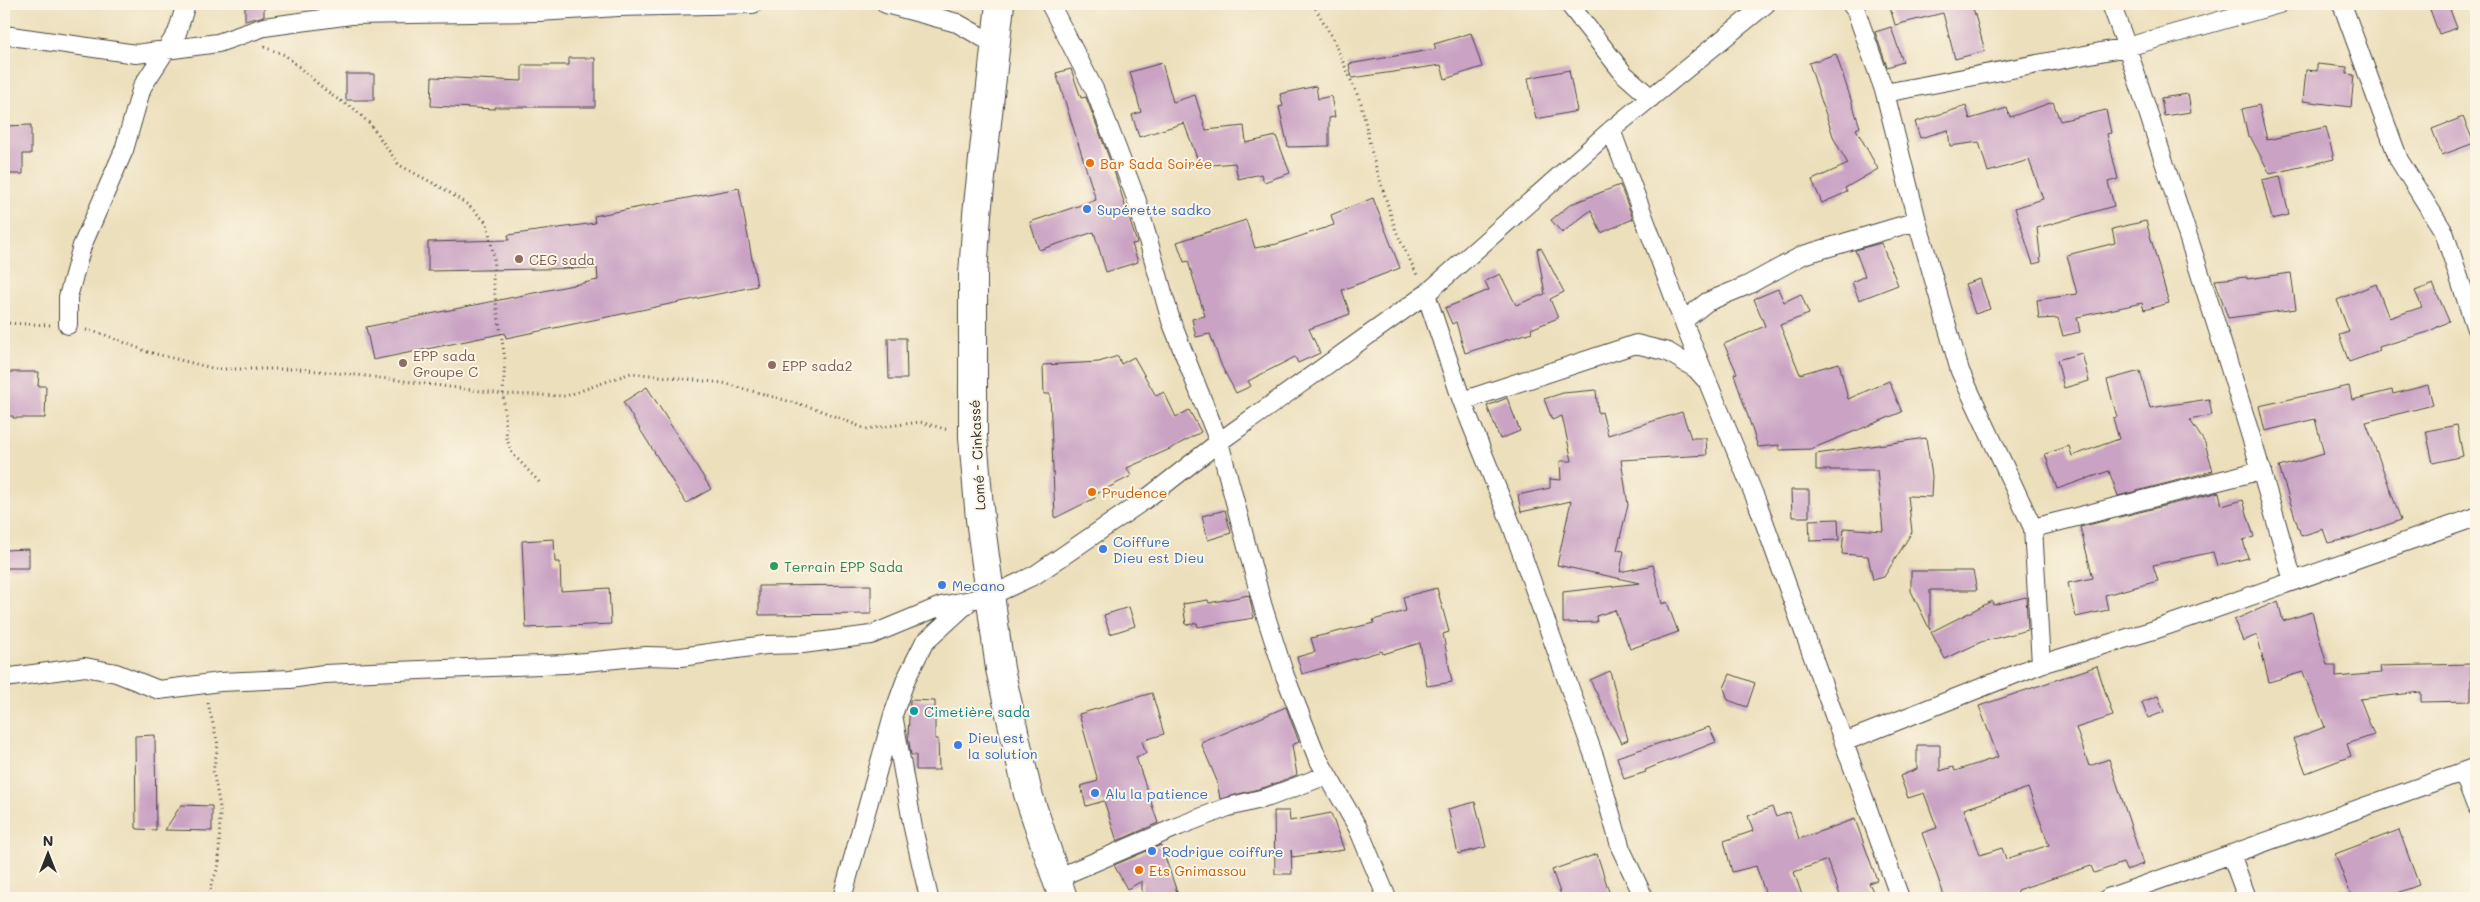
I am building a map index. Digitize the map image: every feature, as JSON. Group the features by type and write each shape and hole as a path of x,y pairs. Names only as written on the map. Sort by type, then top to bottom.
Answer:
{"highway":[{"name":"Lomé - Cinkassé","path":"1000,4 994,44 973,275 974,437 980,519 981,597 1000,669 1028,794 1060,888"}],"street":[{"path":"68,325 68,297 82,246 124,150 142,87 177,33 186,4"},
{"path":"4,35 136,54 218,43 264,28 351,15 539,12 618,7 753,4"},
{"path":"886,4 957,23 994,44"},
{"path":"1050,4 1095,92 1137,201 1171,321 1220,442 1271,633 1292,694 1327,775 1358,828 1387,898"},
{"path":"1569,4 1624,74 1651,98"},
{"path":"4,678 85,667 116,672 159,690 220,682 433,668 565,664 646,656 681,657 766,645 803,644 871,635 941,606 981,597 1035,575 1146,499 1220,442 1426,294 1611,130 1766,4"},
{"path":"1851,4 1856,11 1885,93 1917,221 1960,371 2033,528 2041,664"},
{"path":"2111,4 2127,47 2262,470 2293,581"},
{"path":"1885,93 2127,47 2279,4"},
{"path":"2342,4 2398,160 2444,232 2476,329"},
{"path":"1611,130 1683,321 1757,502 1900,898"},
{"path":"1683,321 1707,302 1748,285 1803,255 1917,221"},
{"path":"1426,294 1462,401 1512,526 1595,759 1621,849 1644,898"},
{"path":"1462,401 1636,344 1668,352 1696,369 1707,381"},
{"path":"2033,528 2262,470"},
{"path":"1844,742 2041,664 2154,630 2476,517"},
{"path":"842,898 893,715 906,679 924,643 981,597"},
{"path":"893,715 913,828 929,898"},
{"path":"2108,898 2470,769 2476,806"},
{"path":"1060,888 1124,848 1228,807 1269,797 1327,775"},
{"path":"2231,854 2247,898"}],"path":[{"path":"1314,4 1332,37 1361,103 1373,158 1396,230 1426,294"},
{"path":"248,33 267,49 285,55 331,95 354,109 370,124 399,166 444,189 468,205 487,223 494,257 492,283 506,359 503,394 506,440 512,453 541,484"},
{"path":"4,324 68,325 103,334 148,352 216,368 298,369 394,379 503,394 566,396 631,373 723,382 818,409 866,429 920,422 974,437"},
{"path":"212,898 210,888 219,866 220,807 213,771 218,745 208,699 220,682"}],"building":[{"path":"245,4 264,4 264,16 245,21"},
{"path":"1889,4 1972,4 1985,51 1955,59 1943,13 1895,25"},
{"path":"2428,4 2448,4 2457,28 2439,34"},
{"path":"1891,27 1903,62 1887,67 1875,32"},
{"path":"1471,33 1482,67 1445,79 1441,65 1352,78 1349,64 1436,49 1434,44"},
{"path":"1836,54 1860,127 1856,129 1878,169 1845,188 1847,192 1822,203 1812,180 1848,164 1834,139 1809,63"},
{"path":"569,58 595,58 595,107 495,107 495,109 431,106 432,77 522,81 522,65 569,65"},
{"path":"1162,63 1173,102 1195,95 1206,130 1244,126 1246,143 1276,136 1290,173 1264,182 1261,174 1238,179 1235,163 1200,166 1184,123 1139,137 1132,115 1141,112 1130,72"},
{"path":"2317,64 2347,67 2347,74 2354,75 2351,107 2303,101 2306,70 2317,71"},
{"path":"1071,69 1081,98 1086,97 1114,171 1137,243 1132,244 1138,262 1106,272 1094,232 1039,250 1030,222 1096,200 1056,73"},
{"path":"1569,70 1577,111 1536,119 1528,78"},
{"path":"346,74 374,74 374,100 346,100"},
{"path":"1316,86 1318,99 1331,96 1335,117 1329,118 1329,146 1288,147 1279,107 1283,106 1280,94"},
{"path":"2188,94 2191,112 2164,116 2161,98"},
{"path":"2053,102 2060,121 2106,110 2111,133 2107,134 2118,179 2108,182 2114,206 2037,228 2041,262 2033,264 2015,208 2043,199 2029,160 1988,172 1979,142 1950,146 1948,130 1920,138 1915,122 1966,106 1970,119 2007,108 2010,117"},
{"path":"2259,105 2267,140 2326,127 2334,159 2270,174 2250,136 2248,136 2242,109"},
{"path":"2463,117 2474,143 2442,155 2432,129"},
{"path":"31,125 31,154 23,154 23,174 4,174 4,126"},
{"path":"2280,176 2289,215 2272,219 2262,180"},
{"path":"1620,185 1633,219 1601,233 1591,210 1562,233 1551,220 1571,204"},
{"path":"739,188 757,286 506,338 505,333 373,360 366,327 598,280 597,268 428,271 428,242 509,240 508,235 595,223 594,216"},
{"path":"1373,198 1400,268 1342,290 1350,314 1309,329 1320,353 1298,363 1295,357 1248,381 1251,386 1236,393 1222,367 1210,334 1196,337 1192,319 1205,316 1188,261 1184,262 1177,242 1246,220 1255,248 1277,244 1334,225 1331,215"},
{"path":"2146,221 2169,303 2144,310 2142,303 2077,317 2080,332 2063,336 2058,318 2039,319 2037,300 2077,294 2067,255 2115,243 2112,229"},
{"path":"1881,243 1898,285 1859,300 1852,282 1865,276 1855,250"},
{"path":"1541,248 1564,292 1550,299 1558,318 1531,329 1532,332 1465,353 1456,322 1452,324 1445,308 1489,290 1485,281 1500,274 1516,305 1545,294 1537,249"},
{"path":"2291,273 2296,309 2228,318 2215,280 2247,277 2247,279"},
{"path":"1980,279 1990,309 1975,314 1965,284"},
{"path":"2376,284 2389,318 2422,307 2415,291 2433,284 2449,321 2428,332 2379,347 2380,351 2349,362 2339,335 2349,332 2337,300"},
{"path":"1778,289 1784,302 1801,294 1809,314 1780,325 1800,374 1839,363 1848,399 1889,381 1902,412 1811,449 1779,450 1779,445 1758,447 1734,374 1737,373 1724,344 1765,326 1754,299"},
{"path":"888,338 906,338 907,379 889,379"},
{"path":"2082,353 2089,381 2064,388 2057,360"},
{"path":"1118,356 1121,364 1134,357 1156,396 1164,392 1176,417 1189,410 1201,432 1170,449 1127,468 1131,476 1094,495 1095,498 1055,518 1050,394 1044,394 1043,365 1099,362"},
{"path":"2140,371 2150,408 2209,399 2212,415 2190,420 2205,443 2213,471 2118,496 2109,471 2057,489 2045,454 2069,446 2072,456 2119,439 2113,418 2117,417 2107,380"},
{"path":"8,372 39,372 38,386 46,386 45,418 13,418 13,416 4,416 4,386 8,386"},
{"path":"2428,385 2433,405 2366,422 2401,520 2350,538 2328,543 2323,529 2301,536 2279,467 2324,454 2315,419 2265,431 2259,406 2349,386 2352,400 2392,390 2393,394"},
{"path":"647,387 711,489 686,503 623,402"},
{"path":"1596,390 1598,413 1602,412 1608,435 1682,412 1691,438 1706,438 1707,455 1621,460 1628,505 1617,550 1624,551 1620,572 1653,565 1662,604 1667,602 1678,632 1630,649 1615,610 1596,616 1597,622 1563,623 1563,592 1640,583 1557,565 1571,501 1521,512 1518,495 1550,488 1550,479 1561,480 1560,461 1572,461 1562,416 1552,420 1544,399 1563,393"},
{"path":"1507,398 1520,431 1500,439 1487,406"},
{"path":"2457,425 2463,456 2433,463 2426,431"},
{"path":"1926,438 1932,476 1931,497 1908,496 1912,532 1884,577 1873,580 1868,556 1842,554 1844,528 1883,531 1877,470 1816,470 1816,454"},
{"path":"1791,490 1809,490 1809,517 1792,517"},
{"path":"2219,492 2222,506 2243,500 2254,537 2243,540 2248,558 2217,566 2213,552 2153,565 2158,581 2105,595 2108,610 2076,617 2068,583 2093,578 2080,527"},
{"path":"1225,510 1231,533 1208,540 1202,516"},
{"path":"1838,519 1839,540 1810,541 1809,520"},
{"path":"554,539 555,562 560,562 561,591 609,588 611,624 526,628 522,541"},
{"path":"29,549 29,568 4,568 4,550"},
{"path":"1911,571 1973,571 1977,590 1930,590 1930,630 1911,591"},
{"path":"871,585 871,614 759,615 759,586"},
{"path":"1437,588 1449,632 1443,634 1452,682 1427,686 1420,643 1383,654 1382,651 1302,674 1297,657 1315,652 1311,638 1374,623 1373,620 1406,611 1403,597"},
{"path":"1249,595 1254,618 1198,627 1197,623 1186,625 1183,604 1208,600 1209,603"},
{"path":"2026,597 2028,630 1981,642 1945,659 1931,632 1992,601 1993,605"},
{"path":"2278,601 2283,621 2312,612 2327,665 2336,665 2336,677 2381,673 2380,666 2471,664 2471,701 2421,702 2421,692 2360,699 2374,735 2347,744 2351,756 2306,773 2293,739 2325,727 2303,672 2269,682 2257,635 2243,641 2234,620"},
{"path":"1129,607 1135,626 1110,634 1104,615"},
{"path":"2097,666 2113,716 2076,728 2089,766 2109,759 2143,864 2126,870 2123,863 2094,873 2091,866 2017,890 2020,898 1945,898 1922,833 1937,828 1924,793 1908,798 1900,776 1917,769 1917,745 1940,745 1940,771 1953,767 1955,771 1998,757 1979,706","holes":["2028,788 2049,845 2006,859 2002,848 1980,855 1964,809"]},
{"path":"1610,671 1628,740 1621,743 1590,680"},
{"path":"1730,674 1755,683 1747,707 1728,700 1724,688"},
{"path":"1152,693 1164,734 1142,741 1146,753 1136,757 1158,823 1117,841 1104,801 1086,806 1081,786 1098,781 1079,714"},
{"path":"2158,696 2164,712 2148,718 2142,702"},
{"path":"910,700 935,701 935,739 938,739 939,770 916,770 916,755 911,755 908,736"},
{"path":"1286,707 1299,742 1292,745 1297,775 1266,787 1220,799 1217,781 1201,743"},
{"path":"1709,727 1716,742 1645,770 1646,772 1624,779 1617,757"},
{"path":"155,735 156,830 138,829 136,828 135,736"},
{"path":"1475,802 1486,847 1458,854 1448,809"},
{"path":"181,805 212,806 212,831 165,830"},
{"path":"1772,807 1776,817 1790,812 1799,839 1855,819 1877,880 1869,883 1876,898 1841,898 1827,860 1794,872 1803,898 1767,898 1756,866 1732,872 1724,841 1753,831 1748,816"},
{"path":"1274,811 1289,811 1290,821 1331,813 1344,850 1292,857 1291,850 1292,874 1275,874"},
{"path":"2399,830 2419,885 2384,898 2352,898 2335,854"},
{"path":"1161,845 1178,895 1142,898 1142,881 1127,889 1114,865"},
{"path":"1597,854 1611,898 1562,898 1552,870"}],"place":[{"name":"Bar Sada Soirée","path":"1090,163"},
{"name":"Supérette sadko","path":"1087,209"},
{"name":"CEG sada","path":"519,259"},
{"name":"EPP sada Groupe C","path":"403,363"},
{"name":"EPP sada2","path":"772,365"},
{"name":"Prudence","path":"1092,492"},
{"name":"Coiffure Dieu est Dieu","path":"1103,549"},
{"name":"Terrain EPP Sada","path":"774,566"},
{"name":"Mecano","path":"942,585"},
{"name":"Cimetière sada","path":"914,711"},
{"name":"Dieu est la solution","path":"958,745"},
{"name":"Alu la patience","path":"1095,793"},
{"name":"Rodrigue coiffure","path":"1152,851"},
{"name":"Ets Gnimassou","path":"1139,870"}]}
